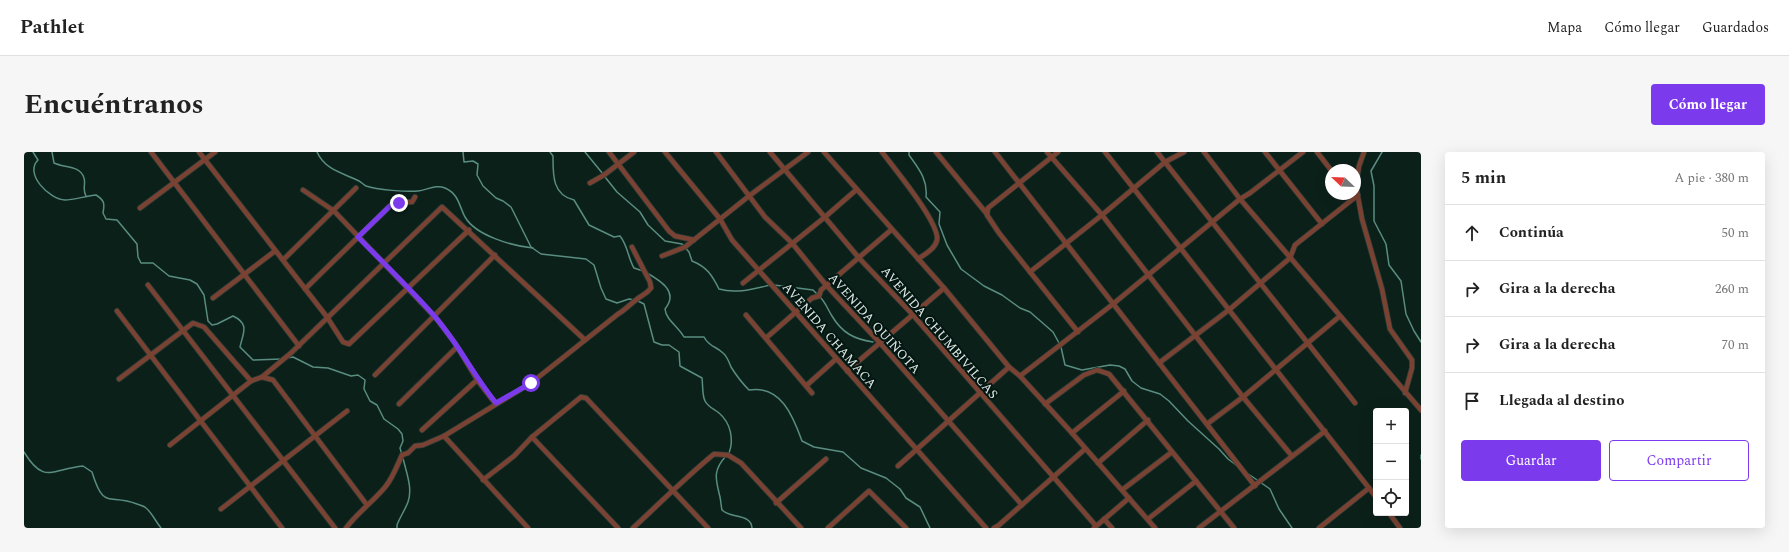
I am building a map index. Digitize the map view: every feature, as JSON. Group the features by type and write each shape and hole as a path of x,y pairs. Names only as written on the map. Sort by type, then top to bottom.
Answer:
{"street":[{"path":"151,152 299,346"},
{"path":"199,152 327,317 343,342 350,344 469,230"},
{"path":"140,208 215,152"},
{"path":"609,152 669,231 674,236 694,240"},
{"path":"590,183 634,152"},
{"name":"AVENIDA CHAMACA","path":"664,152 720,219 732,240 986,528"},
{"name":"AVENIDA QUIÑOTA","path":"716,152 765,218 792,243 826,285 881,344 1022,505"},
{"name":"AVENIDA CHUMBIVILCAS","path":"770,152 783,170 859,258 913,315 1054,478 1094,527"},
{"path":"662,256 685,247 749,196 808,152"},
{"path":"824,152 891,230 944,288 1009,367 1020,376 1072,433 1155,528"},
{"path":"882,152 927,213 936,231 938,239 934,247 918,259"},
{"path":"936,152 1078,332"},
{"path":"995,152 1255,486"},
{"path":"1047,152 1102,215 1243,397 1292,456"},
{"path":"987,215 988,208 1020,184 1058,152"},
{"path":"1105,152 1230,309 1275,370 1373,493"},
{"path":"1157,152 1355,403"},
{"path":"1030,272 1134,189 1165,162 1184,152"},
{"path":"1204,152 1240,199 1421,410"},
{"path":"1265,152 1322,224"},
{"path":"1020,376 1148,276 1240,199 1302,152"},
{"path":"1317,152 1326,164"},
{"path":"1359,164 1364,152"},
{"path":"283,260 356,188"},
{"path":"303,190 333,211 434,316 457,347 478,380 496,403"},
{"path":"743,283 856,190"},
{"path":"305,289 394,202 412,202 416,197"},
{"path":"1159,364 1230,309 1290,258 1295,245 1352,200"},
{"path":"1359,200 1362,219 1382,288 1390,329 1412,360 1412,368 1405,393"},
{"path":"170,445 251,381 262,377 299,346 327,317 442,207 469,230 586,340"},
{"path":"766,338 812,298 819,296 821,290 826,285 891,230"},
{"path":"346,528 366,505 385,487 394,474 402,455 416,446 423,445 444,436 531,383 618,314 626,310 636,300 646,294 651,288 650,282 632,247"},
{"path":"213,298 275,251"},
{"path":"375,375 495,255"},
{"path":"148,285 335,528"},
{"path":"847,372 944,288"},
{"path":"117,311 282,528"},
{"path":"746,315 812,392"},
{"path":"1207,424 1243,397 1340,316"},
{"path":"118,379 193,323 204,327 251,381"},
{"path":"398,404 457,347"},
{"path":"807,385 836,359"},
{"path":"898,466 1009,367"},
{"path":"1045,404 1084,375 1097,370 1109,374 1148,420 1234,528"},
{"path":"262,377 272,380 366,505"},
{"path":"422,430 478,380"},
{"path":"1072,433 1124,391"},
{"path":"483,480 514,456 532,437 577,400 581,397 586,398 708,528"},
{"path":"220,509 347,410"},
{"path":"1098,463 1148,420"},
{"path":"1200,528 1324,431"},
{"path":"444,436 528,528"},
{"path":"532,437 618,528"},
{"path":"994,528 1054,478 1085,449"},
{"path":"1122,490 1172,452"},
{"path":"633,528 673,492 689,475 714,454 719,453 728,454 741,463 776,503 801,528"},
{"path":"776,503 826,459"},
{"path":"1148,520 1196,481"},
{"path":"1319,528 1369,488"},
{"path":"828,528 869,491 906,528"},
{"path":"1094,527 1129,498"},
{"path":"1391,516 1400,528"},
{"path":"1104,519 1112,528"}],"waterway":[{"path":"33,152 38,160 34,166 36,179 46,191 59,199 65,200 96,195 99,197 103,202 103,213 106,219 117,220 137,244 138,257 141,263 153,263 169,276 190,280 197,284 204,295 208,321 212,325 233,316 242,322 244,333 240,347 253,360 282,359"},
{"path":"52,152 54,163 75,169 82,174 84,178 84,191 86,196"},
{"path":"317,152 320,158 330,167 366,186 384,190 407,191 418,191 438,187 445,188 456,197 465,217 477,230 496,239 515,245 533,248"},
{"path":"463,152 464,162 473,161 478,164 477,175 483,186 496,198 511,207 531,247 541,254 586,259 594,265 606,299 617,303 629,299 635,300"},
{"path":"550,152 553,156 555,183 561,194 574,200 589,225 614,237 620,236 625,244 634,268 643,271"},
{"path":"585,152 603,174"},
{"path":"909,152 909,155 924,179 926,197 940,212 939,224 947,245 961,269 984,286 1002,295 1020,308 1030,312 1053,332 1059,343"},
{"path":"1382,152 1371,171 1374,186 1374,221 1386,244 1389,265 1401,281 1406,314 1421,342"},
{"path":"605,177 617,192 640,212 648,225 665,241 682,244 689,252 692,261 702,266 708,272 719,289 738,291 770,285"},
{"path":"647,273 663,283 669,292 670,297 669,303 665,309 666,313 684,337 704,337 710,345 724,354 735,373 749,390 770,392 777,397 790,413 802,441 814,447 843,452 861,468 886,478 900,489 906,498 920,507 930,528"},
{"path":"774,285 813,290 818,295"},
{"path":"820,297 836,322 844,331 854,337 873,342"},
{"path":"638,301 644,304 654,342 662,345 669,345 679,352 680,366 702,378 703,393 706,403 723,417 729,427 731,437 729,453"},
{"path":"1061,347 1065,365 1082,370 1110,365 1119,366 1125,369 1132,381 1141,388 1160,394 1169,401 1188,421 1236,465"},
{"path":"287,358 293,357 313,367 328,368 351,376 358,375 365,380 364,389 370,401 377,405 384,419 398,429 402,434 403,441 400,448 402,455"},
{"path":"24,452 37,469 43,472 56,472 83,466 92,472 96,484 104,496 141,505 150,512 161,528"},
{"path":"726,456 719,466 716,476 722,510 726,513 748,520 751,523 752,528"},
{"path":"397,528 407,505 410,491 403,458"},
{"path":"1247,473 1270,489 1279,509 1292,528"}],"route":[{"path":"399,203 394,202 358,237 436,318 455,343 478,381 496,403 531,383"}]}
